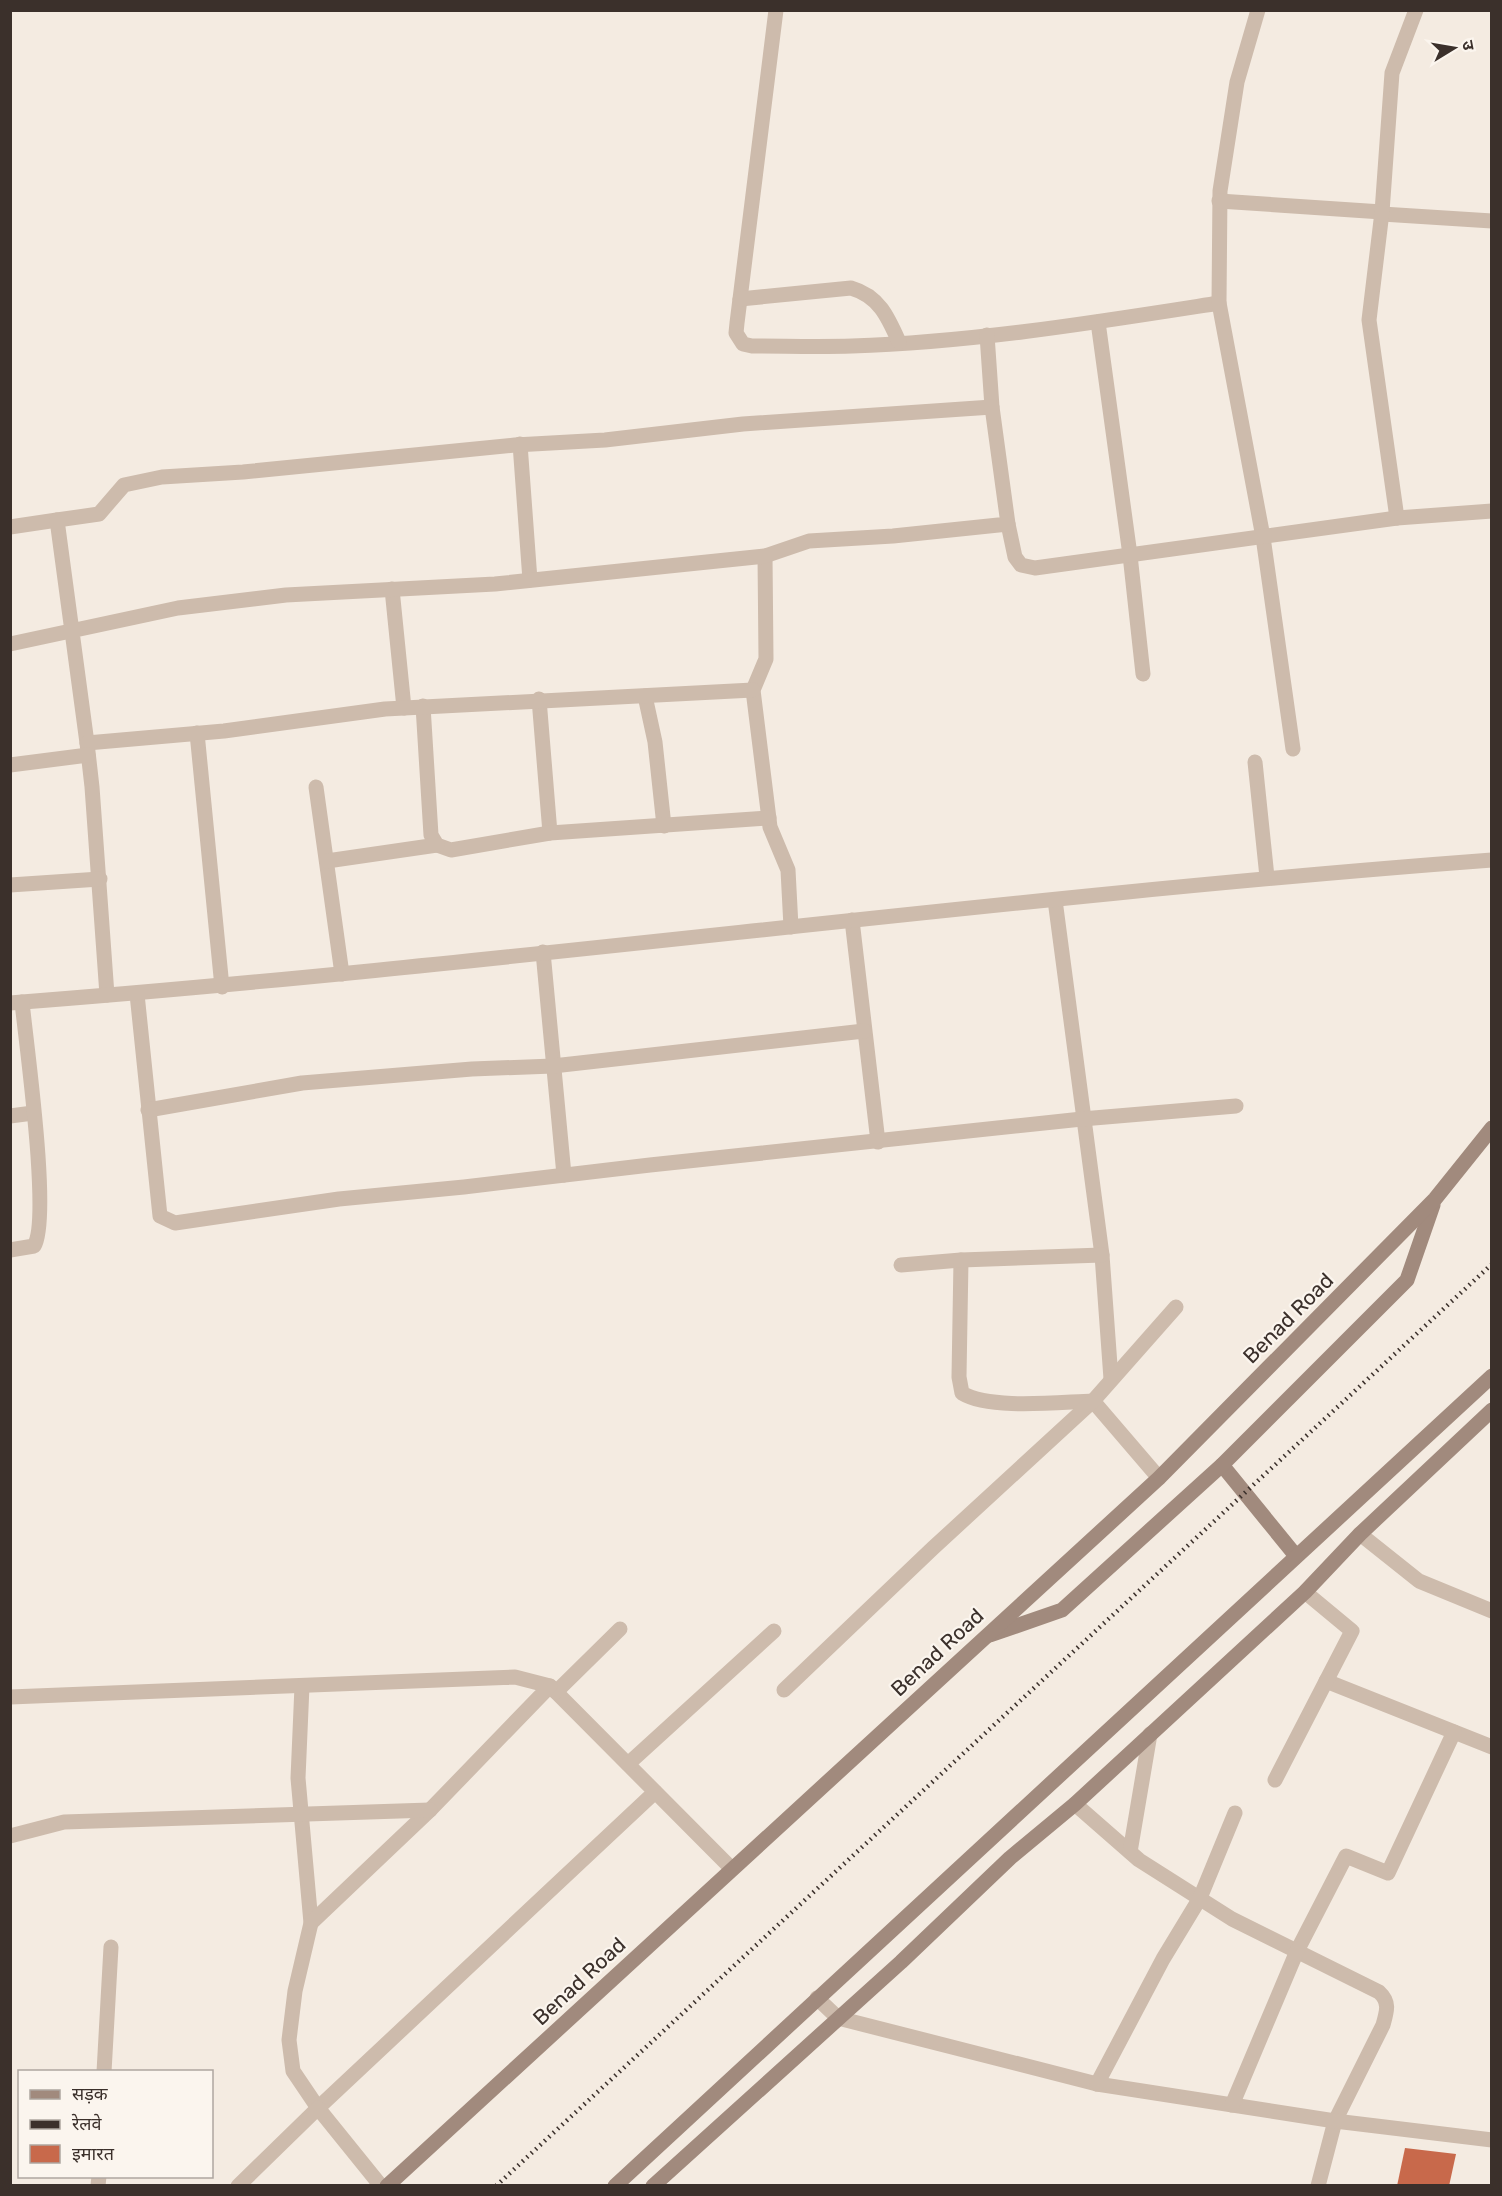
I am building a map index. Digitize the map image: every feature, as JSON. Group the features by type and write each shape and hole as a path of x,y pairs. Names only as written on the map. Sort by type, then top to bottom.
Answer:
{"street":[{"path":"776,10 736,333 743,344 853,346 987,335 1098,322 1219,303"},
{"path":"1258,10 1237,82 1219,201 1219,303 1263,537 1293,749"},
{"path":"1397,518 1369,320 1382,213 1392,72 1416,10"},
{"path":"1219,201 1491,221"},
{"path":"740,299 850,288 864,292 886,313 899,342"},
{"path":"1098,322 1130,555 1143,674"},
{"path":"987,335 992,407 1008,524 1015,557 1021,565 1035,568 1397,518 1491,511"},
{"path":"10,527 99,514 124,485 162,477 243,472 520,444 605,440 743,424 992,407"},
{"path":"520,444 530,580"},
{"path":"57,520 87,749 100,879 108,995"},
{"path":"10,644 178,608 286,595 530,580 765,556 809,541 893,536 1008,524"},
{"path":"765,556 766,659 753,690 770,827 788,870 791,927"},
{"path":"392,589 404,708"},
{"path":"10,765 87,749 197,733 423,706 753,690"},
{"path":"645,696 655,742 664,826"},
{"path":"538,699 550,833"},
{"path":"423,706 431,835 437,845"},
{"path":"197,733 206,844 222,987"},
{"path":"1255,762 1267,878"},
{"path":"316,787 342,974"},
{"path":"327,861 437,845 451,850 550,833 769,818"},
{"path":"10,1250 34,1245 39,1238 38,1160 16,1002 222,987 1267,878 1491,860"},
{"path":"10,885 100,879"},
{"path":"1055,900 1082,1119 1102,1255 1112,1379"},
{"path":"852,920 878,1142"},
{"path":"543,952 564,1175"},
{"path":"137,994 160,1216 175,1223 339,1199 1082,1119 1236,1106"},
{"path":"148,1110 302,1083 472,1069 553,1066 864,1031"},
{"path":"10,1116 33,1113"},
{"name":"Benad Road","path":"387,2186 1159,1478 1436,1200 1491,1128"},
{"path":"984,1637 1062,1610 1222,1465 1407,1280 1436,1200"},
{"path":"901,1265 961,1260 1102,1255"},
{"path":"961,1260 959,1377 962,1393 973,1400 995,1402 1093,1401 1159,1478"},
{"path":"784,1690 933,1548 1093,1401 1176,1307"},
{"path":"615,2186 1491,1376"},
{"path":"653,2186 902,1962 1010,1858 1075,1803 1305,1592 1360,1534 1491,1410"},
{"path":"1222,1465 1296,1557"},
{"path":"1360,1534 1419,1581 1491,1611"},
{"path":"1275,1780 1352,1631 1305,1592"},
{"path":"311,1923 553,1689 620,1629"},
{"path":"628,1764 774,1631"},
{"path":"10,1697 515,1677 553,1689 732,1869"},
{"path":"1326,1681 1491,1747"},
{"path":"302,1686 298,1778 311,1923 295,1991 289,2040 292,2071 318,2108 381,2186"},
{"path":"1232,2105 1297,1951 1346,1856 1388,1873 1454,1732"},
{"path":"1130,1852 1150,1734"},
{"path":"238,2186 655,1792"},
{"path":"1075,1803 1130,1852 1232,1919 1379,1992 1385,1998 1388,2009 1335,2121 1318,2186"},
{"path":"10,1836 64,1822 430,1810"},
{"path":"1097,2084 1163,1959 1200,1898 1235,1813"},
{"path":"105,2070 111,1947"},
{"path":"818,1998 838,2018 1097,2084 1335,2121 1491,2140"}],"building":[{"path":"1405,2148 1456,2154 1449,2186 1397,2186"}],"railway":[{"path":"496,2186 1492,1264"}]}
